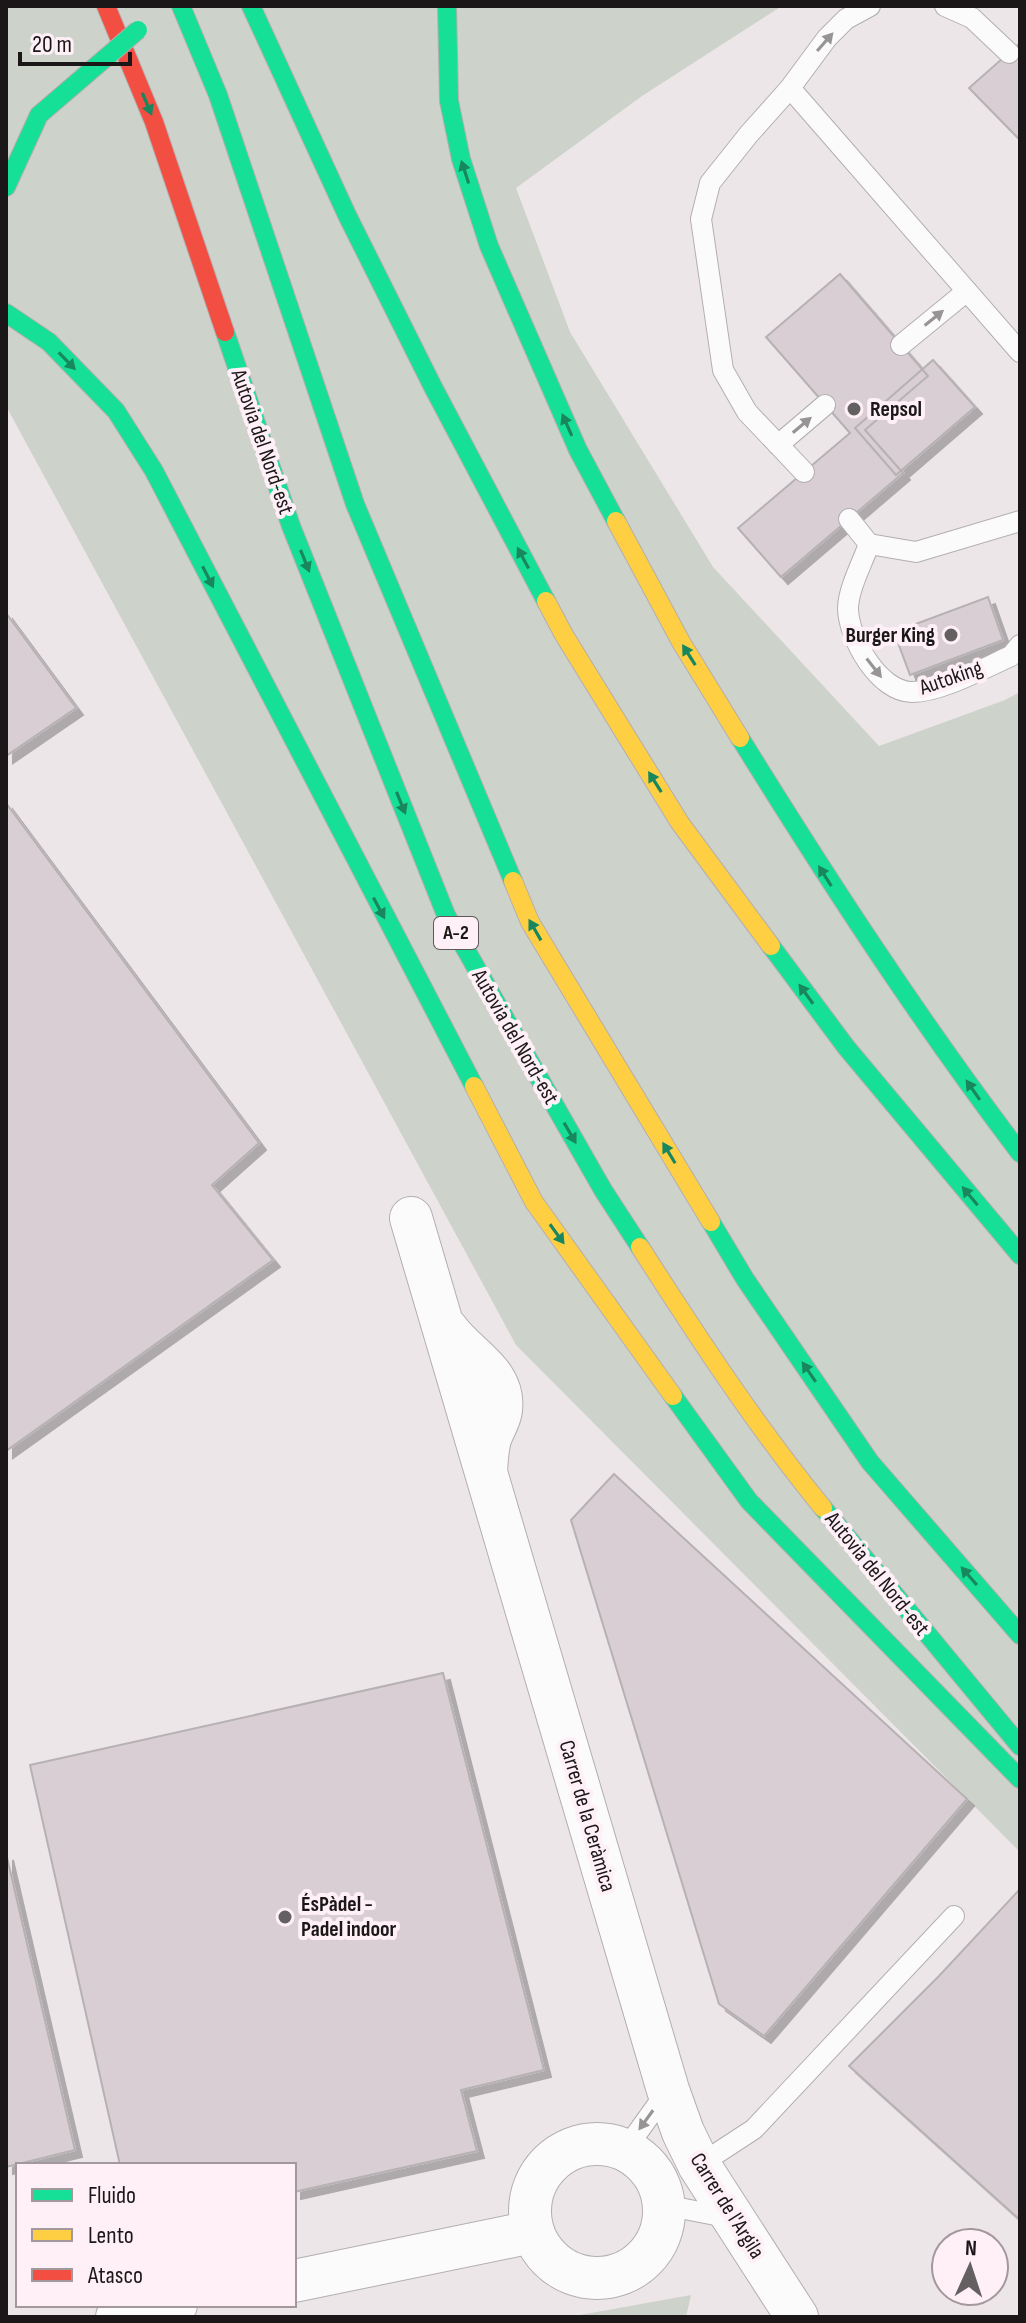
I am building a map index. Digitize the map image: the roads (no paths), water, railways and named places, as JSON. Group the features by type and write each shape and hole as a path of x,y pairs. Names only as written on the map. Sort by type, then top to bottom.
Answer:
{"main road":[{"name":"Autovia del Nord-est","path":"106,6 154,122 291,526 446,915 603,1190 694,1331 788,1465 1020,1746"},
{"path":"181,6 218,95 355,504 530,922 745,1279 861,1449 1020,1635"},
{"path":"251,6 347,215 564,635 680,823 846,1047 1020,1255"},
{"path":"447,6 449,101 461,159 489,246 578,450 681,642 831,885 976,1095 1020,1153"},
{"path":"16,122 39,115 156,14"},
{"path":"6,187 39,115"},
{"path":"6,313 49,342 116,411 154,471 534,1202 749,1501 1020,1779"}],"street":[{"name":"Carrer de la Ceràmica","path":"411,1218 668,2090"},
{"name":"Carrer de l'Argila","path":"668,2090 699,2165 797,2317"},
{"path":"603,2144 625,2150 640,2159 652,2172 664,2205 663,2227 654,2247 640,2263 621,2274 600,2278 578,2276 558,2266 542,2251 532,2232 529,2210 533,2189 544,2169 560,2154 581,2146 603,2144"},
{"path":"296,2281 532,2232"},
{"path":"117,2317 166,2307"}],"lane":[{"path":"804,472 747,412 723,370 701,219 710,183 846,19 870,6"},
{"path":"945,6 972,18 1009,53"},
{"path":"790,88 1020,352"},
{"path":"901,345 967,291"},
{"path":"778,445 825,405"},
{"path":"849,519 869,544 916,552 1020,521"},
{"name":"Autoking","path":"869,544 848,609 854,638 883,680 908,693 928,691 1011,656 1020,645"},
{"path":"699,2165 754,2129 954,1916"},
{"path":"625,2150 668,2090"},
{"path":"664,2205 734,2219"}],"place":[{"name":"Repsol","path":"854,409"},
{"name":"Burger King","path":"951,635"},
{"name":"ÉsPàdel - Padel indoor","path":"285,1917"}]}
